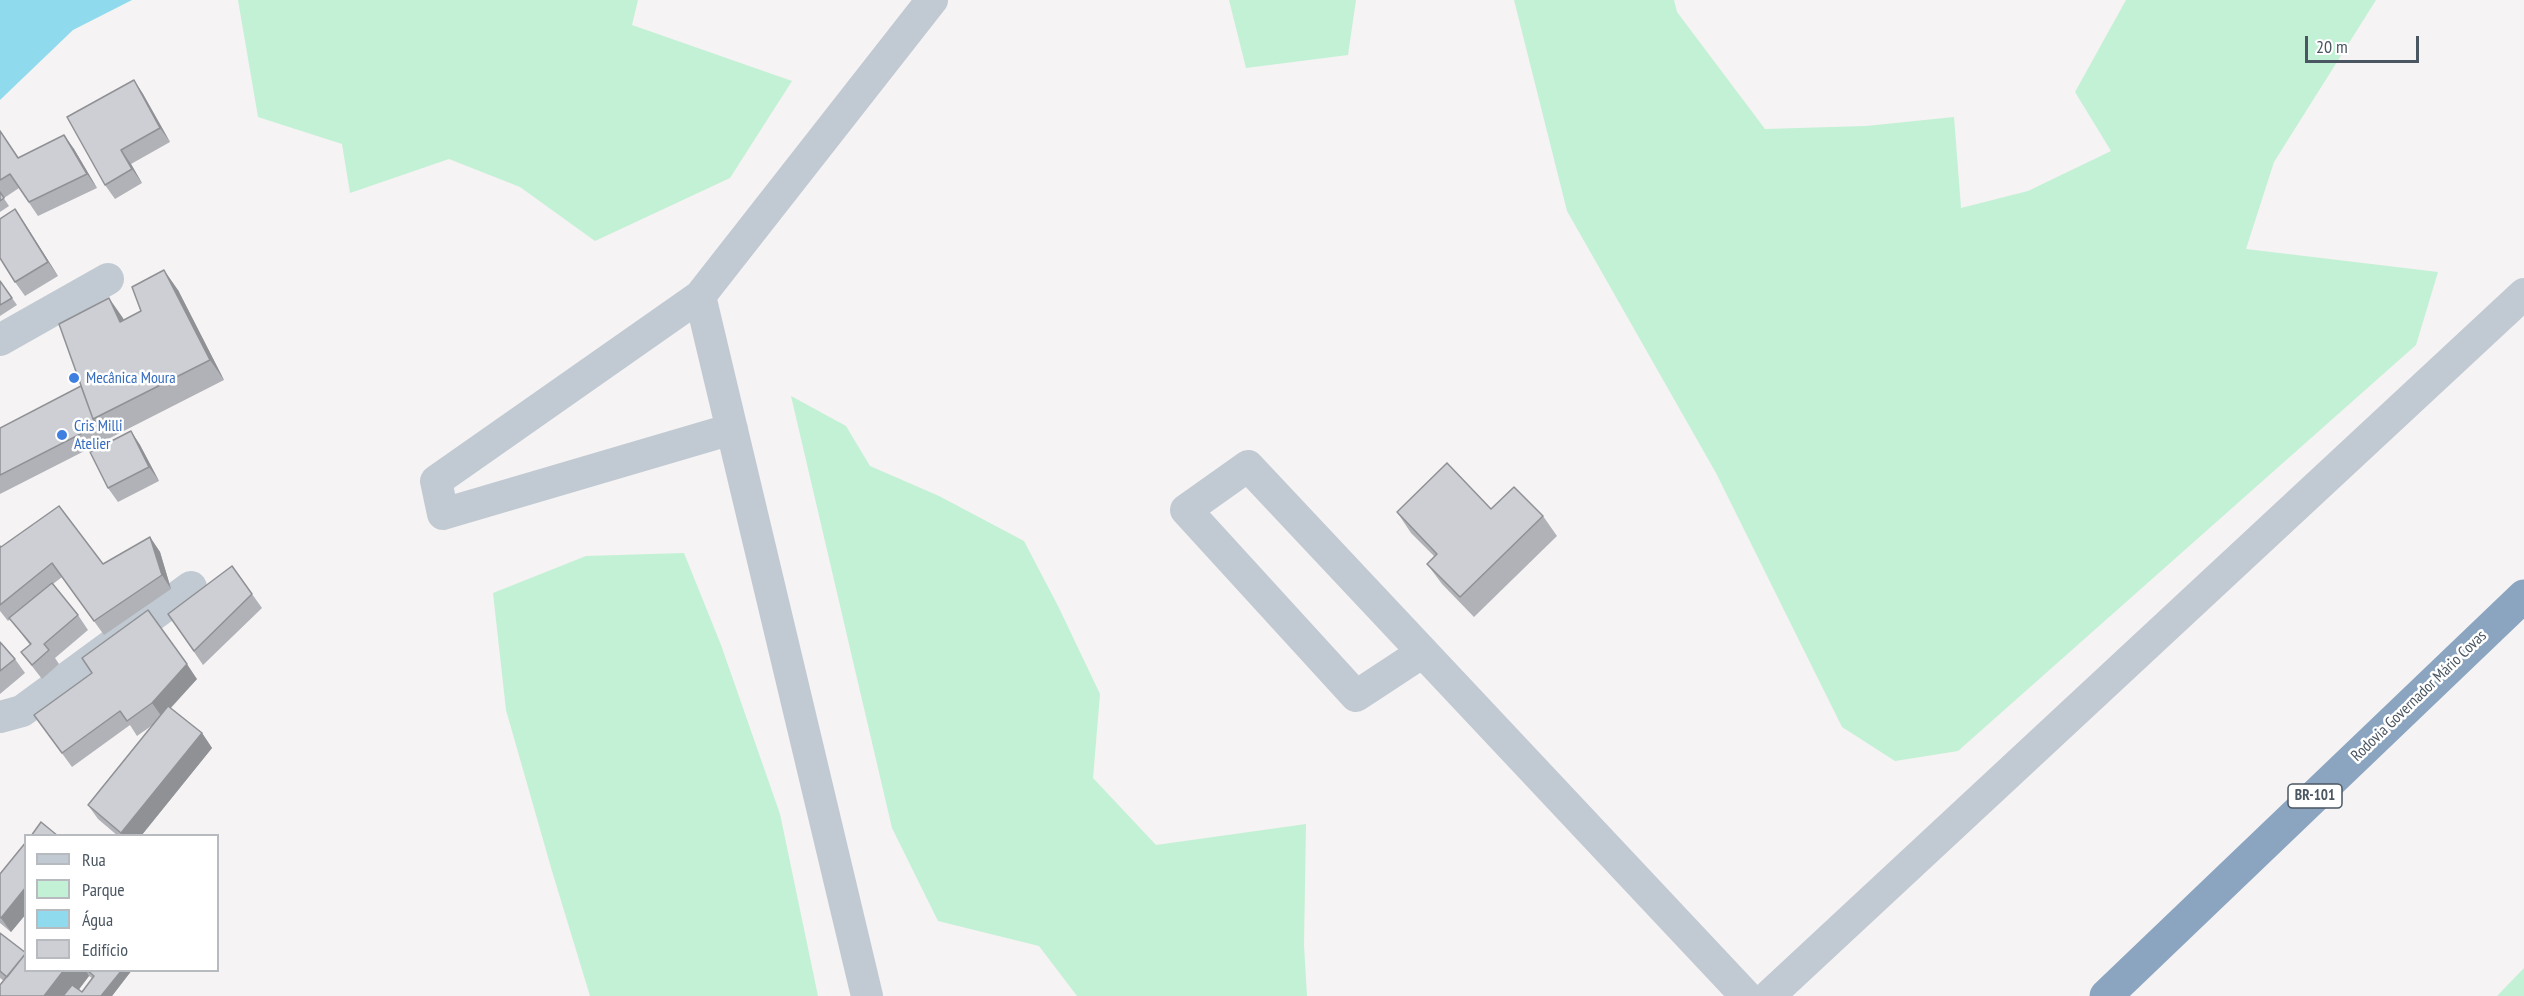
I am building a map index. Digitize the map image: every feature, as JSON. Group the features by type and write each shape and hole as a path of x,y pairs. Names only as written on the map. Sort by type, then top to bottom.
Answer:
{"highway":[{"name":"Rodovia Governador Mário Covas","path":"2106,996 2524,596"}],"street":[{"path":"732,429 443,514 436,481 700,296 932,0"},
{"path":"0,340 108,279"},
{"path":"1768,996 2524,294"},
{"path":"700,296 867,996"},
{"path":"1423,652 1356,696 1186,510 1248,466 1423,652 1746,996"},
{"path":"0,717 21,711 191,588"}],"green space":[{"path":"238,0 638,0 632,25 792,81 730,178 595,241 520,187 449,159 350,193 342,144 258,117"},
{"path":"1229,0 1356,0 1348,55 1246,68"},
{"path":"1514,0 1674,0 1677,12 1765,129 1866,126 1954,117 1961,208 2028,191 2111,151 2075,92 2126,0 2376,0 2274,162 2246,249 2438,272 2416,345 1958,751 1895,761 1842,727 1716,473 1567,211"},
{"path":"791,396 846,426 870,466 939,496 1024,541 1100,694 1093,778 1156,845 1306,824 1304,945 1307,996 1077,996 1039,946 938,921 892,828"},
{"path":"684,553 721,645 780,814 818,996 590,996 552,871 506,710 493,593 586,556"},
{"path":"2524,968 2524,996 2497,996"}],"water":[{"path":"0,0 132,0 73,30 0,100"}],"building":[{"path":"134,80 160,128 121,150 132,169 105,185 67,117"},
{"path":"0,131 18,158 64,135 87,174 29,202 10,174 0,180"},
{"path":"15,209 48,262 15,282 0,258 0,219"},
{"path":"164,270 210,360 93,419 59,324 109,298 120,322 141,311 132,287"},
{"path":"0,281 12,298 0,305"},
{"path":"81,386 93,419 98,425 0,475 0,428"},
{"path":"131,431 149,467 108,488 90,452"},
{"path":"1447,463 1491,509 1514,487 1543,516 1460,597 1427,564 1437,554 1397,512"},
{"path":"59,506 103,564 150,537 162,575 94,621 52,563 0,605 0,546"},
{"path":"232,566 252,594 194,651 168,614"},
{"path":"52,583 78,615 44,644 49,650 32,665 21,652 31,644 9,618"},
{"path":"148,610 187,664 152,703 127,721 120,711 62,753 34,715 92,673 82,658"},
{"path":"0,642 15,659 0,671"},
{"path":"168,706 202,733 121,833 88,805"},
{"path":"41,822 56,834 32,834"},
{"path":"24,844 24,889 1,918 0,917 0,874"},
{"path":"0,933 24,951 24,956 7,977 0,971"},
{"path":"24,955 24,972 62,972 44,996 0,996 0,985"},
{"path":"89,972 120,972 101,996 63,996 72,985 82,992 94,976"}],"place":[{"name":"Mecânica Moura","path":"74,378"},
{"name":"Cris Milli Atelier","path":"62,435"}]}
